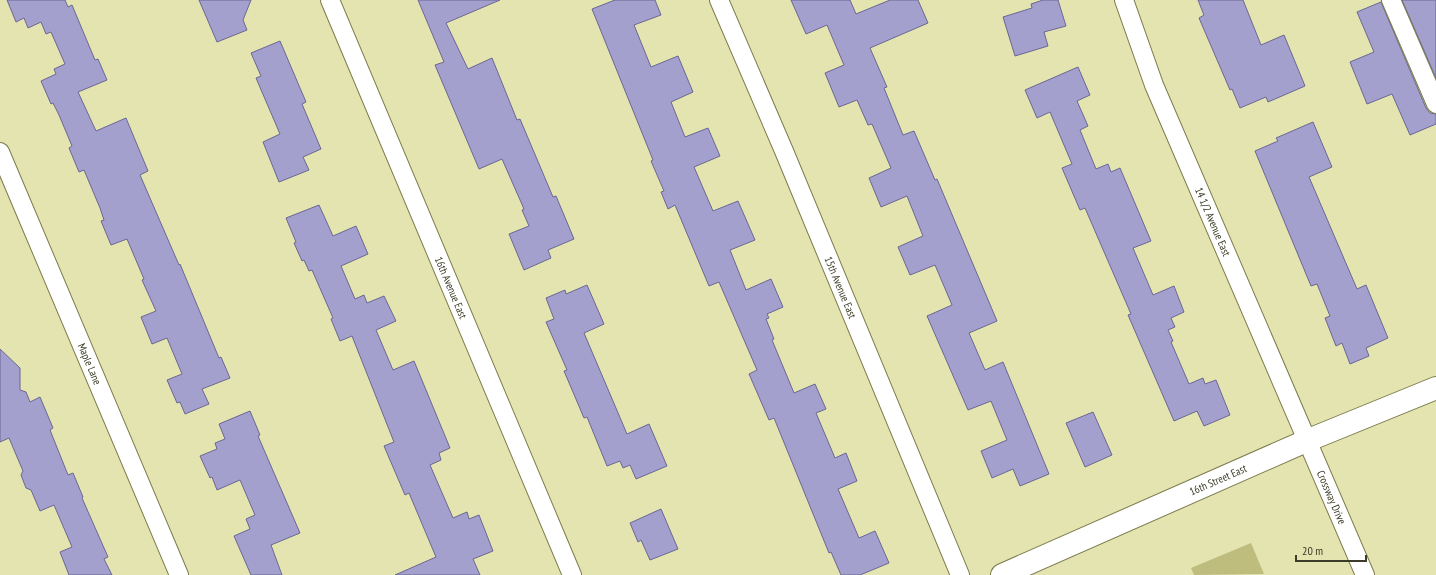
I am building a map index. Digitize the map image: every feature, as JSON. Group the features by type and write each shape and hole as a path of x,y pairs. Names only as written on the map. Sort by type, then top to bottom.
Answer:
{"street":[{"name":"16th Avenue East","path":"330,0 572,575"},
{"name":"15th Avenue East","path":"719,0 784,151 960,575"},
{"name":"14 1/2 Avenue East","path":"1124,0 1154,85 1306,441"},
{"path":"1391,0 1436,104"},
{"name":"Maple Lane","path":"0,152 179,575"},
{"name":"16th Street East","path":"1002,575 1306,441 1436,388"},
{"name":"Crossway Drive","path":"1306,441 1364,575"}],"shaded area":[{"path":"1251,543 1264,574 1194,575 1191,568"}],"building":[{"path":"7,0 65,0 68,7 72,5 95,60 98,59 107,80 78,92 96,131 126,118 148,171 140,175 179,265 180,264 219,358 221,357 230,378 202,389 209,404 185,414 180,402 177,403 167,380 182,374 167,338 152,344 141,317 156,311 142,280 144,279 127,239 111,245 101,221 104,220 100,208 84,170 79,172 69,148 72,146 59,115 53,103 51,104 41,81 56,74 54,69 65,64 51,32 46,34 41,22 28,28 24,18 16,22"},
{"path":"199,0 251,0 243,20 247,30 217,42"},
{"path":"418,0 500,0 446,23 468,69 492,58 517,120 520,119 553,197 556,196 574,239 548,250 551,258 524,270 509,234 529,226 522,210 524,209 502,159 479,169 435,65 444,62"},
{"path":"615,0 655,0 661,15 634,25 651,67 678,56 693,92 671,102 685,137 708,128 720,156 694,167 713,211 738,201 755,240 730,250 746,290 771,279 783,307 767,314 769,318 766,319 774,339 772,340 794,393 815,384 826,409 816,413 835,458 846,453 857,481 838,489 859,538 875,531 889,563 860,575 841,575 831,552 829,553 774,418 769,420 749,374 757,370 719,282 709,286 675,205 668,209 661,192 664,191 651,161 653,160 592,9"},
{"path":"791,0 850,0 856,14 890,0 918,0 928,23 870,48 887,87 884,88 903,135 914,131 935,180 937,179 997,321 969,333 985,370 1003,362 1049,474 1020,486 1013,469 992,478 981,451 1007,440 991,401 968,410 927,316 952,305 935,265 910,275 898,247 923,236 907,196 881,207 869,178 891,168 872,124 868,125 857,100 839,107 825,73 844,65 827,25 806,34"},
{"path":"1043,0 1058,0 1066,26 1044,32 1048,46 1015,56 1003,17 1032,8 1031,4"},
{"path":"1198,0 1243,0 1261,45 1284,35 1305,86 1268,102 1266,97 1240,108 1232,89 1230,90 1199,18 1204,15"},
{"path":"1402,0 1436,0 1436,78"},
{"path":"1381,2 1426,108 1430,113 1436,114 1436,124 1410,135 1392,94 1367,104 1350,62 1374,52 1357,12"},
{"path":"280,41 306,102 302,104 321,149 303,157 309,170 279,182 263,142 280,134 256,78 261,76 251,53"},
{"path":"1078,67 1090,95 1077,101 1088,126 1080,130 1096,169 1108,164 1111,172 1120,168 1151,241 1133,248 1153,295 1174,286 1184,312 1171,318 1175,327 1168,330 1173,341 1171,342 1189,384 1203,378 1205,384 1216,380 1230,415 1204,426 1197,411 1174,421 1128,315 1131,314 1085,208 1080,210 1062,168 1072,164 1050,112 1037,118 1025,90"},
{"path":"1313,122 1332,167 1309,177 1357,289 1366,285 1388,338 1366,348 1369,356 1350,364 1342,343 1336,346 1325,318 1330,316 1317,284 1311,286 1255,151 1278,141 1276,138"},
{"path":"319,205 333,236 356,226 368,254 341,266 355,299 364,295 367,303 384,296 396,321 376,330 393,370 414,361 450,448 439,453 441,460 430,465 453,518 467,512 469,519 479,515 493,551 473,559 480,575 395,575 436,557 409,493 405,495 384,446 394,442 352,336 340,341 331,319 333,318 312,270 309,271 304,260 302,261 294,243 296,242 286,218"},
{"path":"587,285 604,324 584,333 627,434 649,424 667,466 636,479 630,465 623,468 620,461 607,466 587,417 584,418 564,371 567,370 546,322 554,319 546,298 565,290 566,294"},
{"path":"0,349 20,368 20,390 26,392 30,402 40,397 53,428 50,430 68,475 73,473 83,497 82,498 108,557 104,559 112,575 69,575 60,552 72,547 54,505 40,511 31,490 26,488 21,475 23,471 9,438 0,442"},
{"path":"250,411 260,435 258,436 300,533 271,545 282,575 251,575 234,536 250,529 246,519 255,515 240,480 217,490 212,477 210,478 200,456 217,449 215,443 225,439 219,424"},
{"path":"1093,412 1112,455 1085,467 1066,423"},
{"path":"661,509 678,549 650,560 641,540 638,542 630,523"}]}
